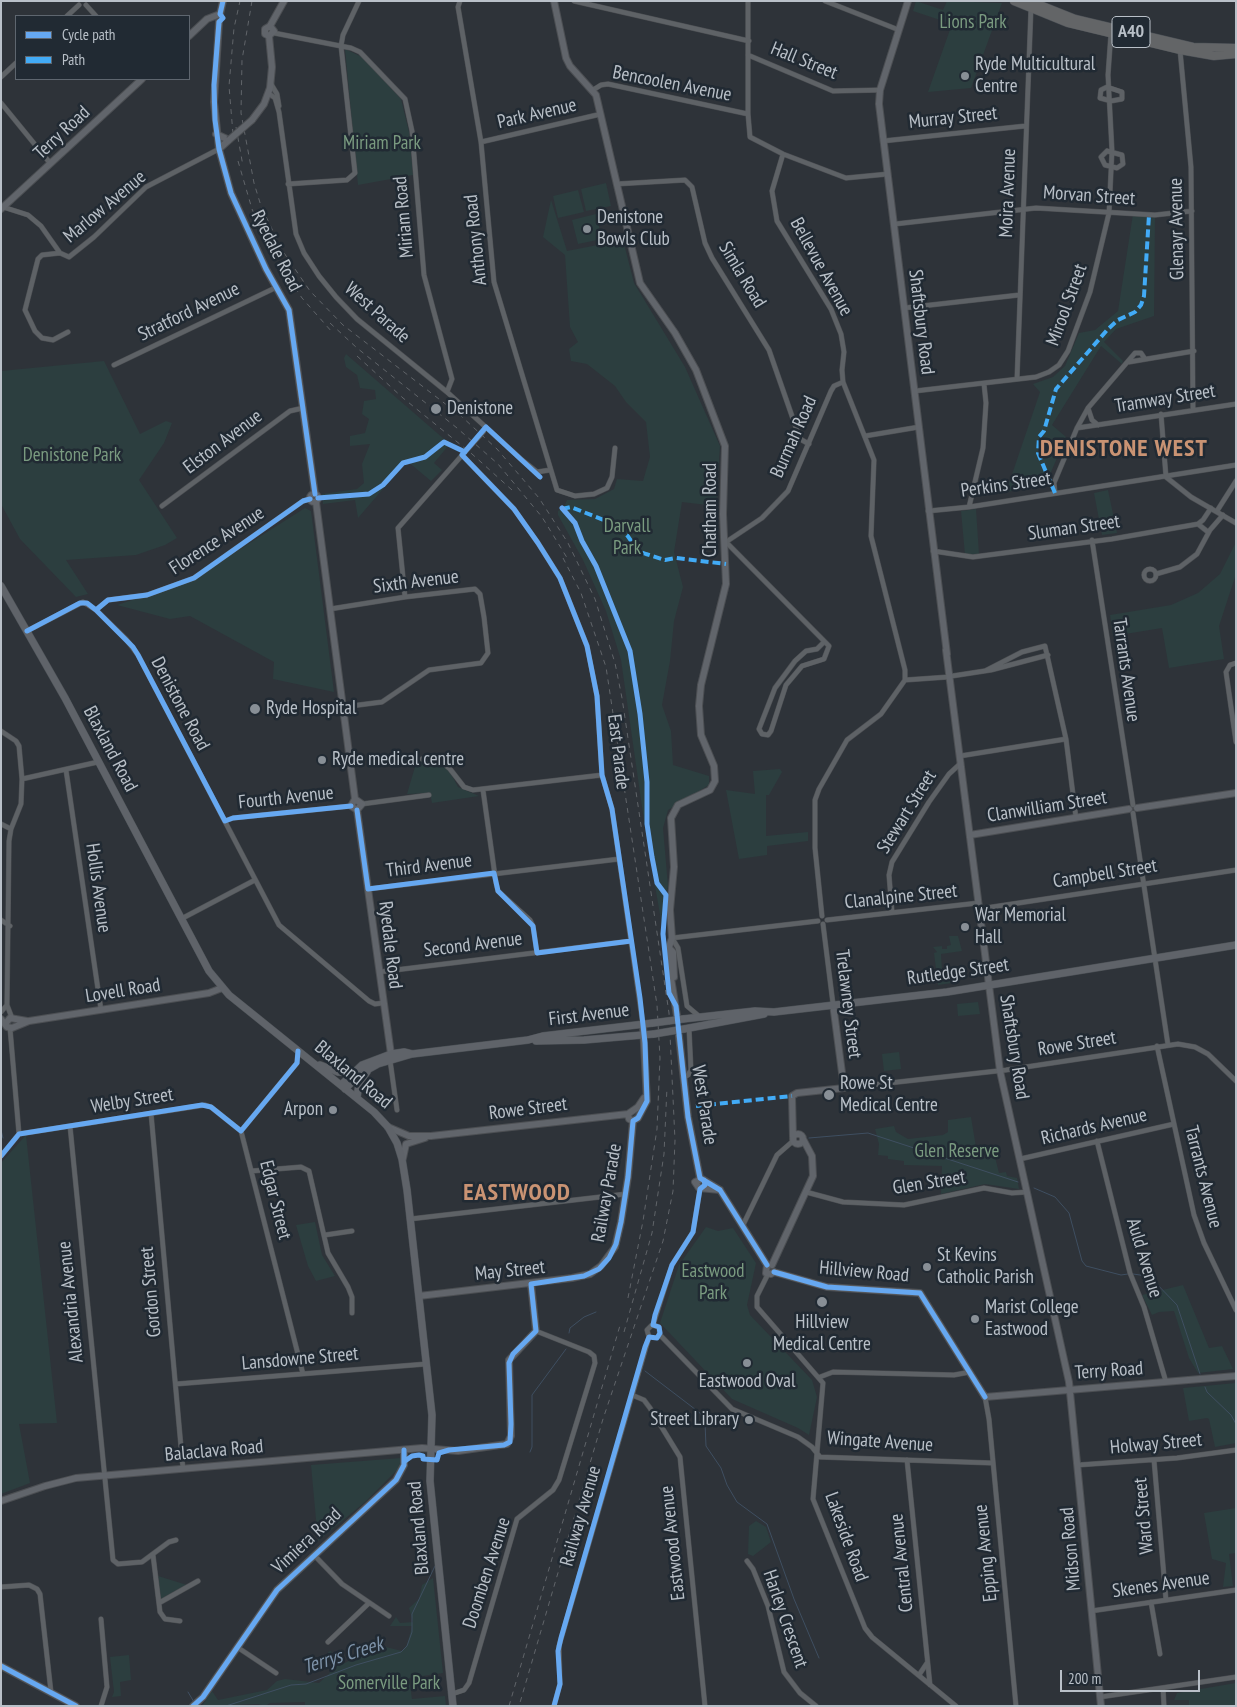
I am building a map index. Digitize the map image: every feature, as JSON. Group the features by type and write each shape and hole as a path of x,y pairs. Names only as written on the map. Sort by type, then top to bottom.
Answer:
{"highway":[{"name":"A40","path":"1014,1 1193,47 1236,48"},
{"name":"A40","path":"1030,5 1068,23 1180,50 1214,56 1236,54"}],"main road":[{"name":"Blaxland Road","path":"1,586 98,762 209,971 222,988 357,1098 388,1127 402,1159 433,1421 430,1481 453,1706"},
{"name":"Rutledge Street","path":"680,1018 755,1011 774,1012 989,985 1236,945"},
{"name":"First Avenue","path":"343,1087 351,1073 370,1061 390,1057 528,1040 584,1040 654,1034 774,1012"},
{"name":"First Avenue","path":"528,1040 543,1036 644,1025 680,1018"},
{"path":"680,1018 686,1029"},
{"name":"First Avenue","path":"343,1087 390,1057"},
{"path":"311,1061 338,1072 351,1073"},
{"path":"357,1098 359,1083 369,1070"}],"street":[{"name":"Ryedale Road","path":"223,1 218,18 214,85 216,134 231,193 266,269 285,300 292,319 355,799"},
{"name":"West Parade","path":"279,112 270,88 272,67 271,34 264,31 270,26 284,1"},
{"path":"288,184 347,180 355,173 341,46 343,35 359,1"},
{"name":"Anthony Road","path":"460,1 458,7 481,142 494,282 556,488 561,493 575,496 594,494 609,486 615,448"},
{"path":"574,1 749,41"},
{"path":"748,1 748,114 750,137 783,154 846,178 888,174"},
{"path":"825,1 899,30"},
{"name":"Shaftsbury Road","path":"908,1 880,90 883,141 895,224 928,510 1000,1071 1070,1389"},
{"name":"Chatham Road","path":"556,2 566,58 570,66 593,90 601,114 640,283 674,333 696,370 725,446 723,514 726,542 726,584 701,685 699,706 700,735 714,766 715,781 710,790 678,805 672,814 670,828 674,867 670,919 672,938 678,948 687,1006 701,1017"},
{"path":"68,15 79,3 87,3 95,15"},
{"name":"Moira Avenue","path":"1017,379 1030,5"},
{"path":"190,35 207,20 218,18"},
{"name":"Mirool Street","path":"915,391 1036,377 1049,372 1059,365 1068,351 1090,292 1109,213 1112,151 1108,75 1110,33"},
{"name":"Miriam Road","path":"271,34 341,46 360,52 405,99 412,131 424,275 452,379 447,392"},
{"name":"Glenayr Avenue","path":"1180,50 1191,167 1193,409"},
{"name":"Hall Street","path":"748,55 833,92 880,90"},
{"path":"1,77 15,64"},
{"name":"Terry Road","path":"2,208 141,80"},
{"name":"Bencoolen Avenue","path":"593,90 608,84 748,114"},
{"name":"West Parade","path":"270,88 278,98 296,234 304,253 330,290 357,319 382,341 447,392 485,429 537,472 550,470"},
{"name":"Marlow Avenue","path":"68,332 53,340 42,338 35,332 24,310 38,259 42,255 49,253 60,253 69,257 146,187 219,149 252,120 261,108 270,88"},
{"name":"Mirool Street","path":"1117,88 1123,95 1119,100 1110,101 1104,100 1099,94 1101,90 1117,88"},
{"path":"1,103 50,163"},
{"name":"Park Avenue","path":"481,142 601,114"},
{"name":"Murray Street","path":"883,141 1025,126"},
{"path":"216,134 229,140"},
{"name":"Mirool Street","path":"1107,151 1112,151 1122,155 1124,160 1117,168 1105,166 1101,157 1107,151"},
{"name":"Bellevue Avenue","path":"783,154 772,190 777,220 831,309 842,343 843,382 874,460 871,536 905,670 905,680"},
{"name":"Simla Road","path":"616,184 685,180 692,188 705,243 712,258 769,350 800,439 808,444"},
{"path":"2,208 28,215 41,226 60,253"},
{"name":"Morvan Street","path":"895,224 1036,208 1154,215 1192,211"},
{"name":"Stratford Avenue","path":"114,365 277,286"},
{"path":"904,308 1019,295"},
{"path":"1129,362 1194,351"},
{"path":"1055,494 1054,483 1077,428 1088,408 1137,352 1142,354 1145,359"},
{"name":"Burmah Road","path":"726,542 762,518 788,491 831,391 834,386 843,382"},
{"path":"969,507 983,448 986,403 984,384"},
{"name":"Tramway Street","path":"1077,428 1236,404"},
{"name":"Elston Avenue","path":"162,506 290,411 304,408"},
{"name":"Tramway Street","path":"1088,408 1092,420 1098,425"},
{"path":"1161,414 1166,474 1175,486 1236,523"},
{"path":"866,436 920,428"},
{"path":"405,597 398,528 485,429"},
{"name":"East Parade","path":"464,454 508,502 534,536 560,578 587,646 597,696 602,775 612,809 644,1025 646,1104 639,1114"},
{"name":"Perkins Street","path":"928,510 969,507 1166,474 1236,465"},
{"path":"1217,511 1236,481"},
{"name":"Florence Avenue","path":"96,610 108,600 147,595 194,578 242,546 303,501 314,498"},
{"path":"1208,532 1198,524 1211,508"},
{"path":"1156,574 1184,564 1197,554 1208,532 1224,515"},
{"name":"Sluman Street","path":"934,551 973,557 1198,524"},
{"name":"Tarrants Avenue","path":"1092,540 1168,1044"},
{"path":"726,542 829,646 824,658 802,666 786,685 771,731 768,735 762,734 759,729 775,688 795,661 806,652 817,649 824,642"},
{"name":"Sixth Avenue","path":"330,609 405,597 475,589 480,594 484,617 488,653 481,663 429,670 382,702 343,708"},
{"path":"27,631 80,603 87,603 96,610"},
{"name":"Denistone Road","path":"96,610 126,639 138,655 255,880 283,929 369,1001 375,1004 383,1003"},
{"path":"985,671 1022,652 1045,646 1066,739 1076,818"},
{"path":"825,922 822,916 815,848 816,795 847,740 881,714 905,680 985,671 1048,655"},
{"path":"1236,664 1227,668 1236,742"},
{"path":"1,731 16,740 19,746 22,779 21,804 11,830 7,1005 19,1134 1,1156"},
{"path":"960,760 1066,739"},
{"path":"422,759 446,766 464,787 483,790 602,775"},
{"name":"Stewart Street","path":"892,912 889,875 892,862 929,802 960,760"},
{"path":"22,779 98,762"},
{"name":"Hollis Avenue","path":"66,770 101,1010"},
{"path":"483,790 498,891 530,920 533,926 537,953"},
{"name":"Clanwilliam Street","path":"970,835 1236,793"},
{"name":"Fourth Avenue","path":"362,804 429,795"},
{"path":"355,799 362,804 357,810 351,806 355,799"},
{"name":"Fourth Avenue","path":"224,821 233,818 351,806"},
{"name":"Ryedale Road","path":"357,810 397,1110"},
{"path":"1,824 11,830"},
{"name":"Third Avenue","path":"368,889 619,859"},
{"name":"Campbell Street","path":"978,906 1236,870"},
{"path":"181,920 255,880"},
{"name":"Clanalpine Street","path":"825,922 892,912 978,906"},
{"path":"818,921 822,916"},
{"path":"1,920 10,926"},
{"path":"680,1018 674,996 673,952 670,949 672,938 818,921 825,922"},
{"name":"Trelawney Street","path":"825,922 844,1088"},
{"name":"Second Avenue","path":"378,972 631,941"},
{"name":"Lovell Road","path":"9,1022 28,1021 209,993 222,988"},
{"path":"7,1005 1,1013 9,1022"},
{"path":"683,1078 691,1070 686,1029"},
{"name":"West Parade","path":"679,1036 688,1117 702,1179 695,1184 701,1188"},
{"name":"Rowe Street","path":"797,1139 792,1109 792,1096 844,1088 1000,1071 1168,1044 1186,1044 1202,1050 1215,1059 1236,1080"},
{"name":"Tarrants Avenue","path":"1157,1046 1194,1215 1204,1243 1234,1300 1236,1310"},
{"path":"241,1130 297,1063 298,1051"},
{"path":"630,1112 639,1114 637,1120 629,1119 630,1112 641,1105 646,1091"},
{"name":"Welby Street","path":"19,1134 208,1105 241,1130"},
{"name":"Rowe Street","path":"388,1127 409,1136 431,1136 630,1112"},
{"name":"Gordon Street","path":"151,1113 183,1469"},
{"name":"Railway Parade","path":"601,1266 616,1244 626,1194 633,1121"},
{"name":"Richards Avenue","path":"1020,1159 1174,1124"},
{"name":"Alexandria Avenue","path":"70,1126 113,1560 118,1564 142,1562 153,1555"},
{"name":"Edgar Street","path":"241,1130 302,1374"},
{"name":"Rowe Street","path":"402,1159 406,1144 431,1136"},
{"path":"743,1225 777,1155 797,1139 812,1156 812,1176 757,1296 757,1308 820,1377 833,1372 954,1375 970,1372"},
{"name":"Auld Avenue","path":"1097,1141 1130,1274 1144,1307 1166,1382"},
{"path":"252,1171 301,1167 309,1171 312,1177 328,1253 352,1297 352,1313"},
{"path":"702,1179 720,1190 770,1269"},
{"path":"653,1325 660,1329 660,1335 655,1338 649,1337 647,1329 653,1325 672,1265 693,1232 701,1188 720,1190"},
{"name":"Glen Street","path":"806,1192 843,1202 904,1205 984,1188 1012,1193 1027,1192"},
{"path":"410,1219 626,1194"},
{"path":"324,1235 352,1231"},
{"name":"May Street","path":"419,1296 578,1277 601,1266"},
{"name":"Hillview Road","path":"770,1269 837,1288 920,1292 985,1397"},
{"path":"531,1284 536,1331"},
{"name":"Balaclava Road","path":"1,1501 63,1480 404,1450 449,1450 504,1445 510,1442 512,1430 509,1360 536,1331"},
{"name":"Doomben Avenue","path":"452,1694 464,1690 469,1683 517,1519 553,1490 558,1482 595,1364 594,1356 589,1352 536,1331"},
{"name":"Wingate Avenue","path":"660,1335 732,1409 798,1437 820,1457 992,1463"},
{"name":"Railway Avenue","path":"554,1706 560,1684 559,1646 649,1337"},
{"name":"Lansdowne Street","path":"176,1384 426,1364"},
{"name":"Terry Road","path":"985,1397 1236,1376"},
{"name":"Lakeside Road","path":"820,1377 824,1389 816,1452 814,1505 865,1628 872,1637 956,1706"},
{"name":"Midson Road","path":"1070,1389 1101,1706"},
{"name":"Eastwood Avenue","path":"632,1395 644,1400 680,1457 704,1706"},
{"name":"Epping Avenue","path":"985,1397 1016,1706"},
{"name":"Vimiera Road","path":"193,1706 200,1700 277,1590 396,1480 404,1465 404,1450"},
{"name":"Holway Street","path":"1078,1465 1154,1460 1236,1450"},
{"name":"Central Avenue","path":"907,1460 930,1685"},
{"name":"Ward Street","path":"1154,1460 1166,1600"},
{"path":"176,1540 169,1542 153,1555 160,1612 165,1619 180,1621"},
{"path":"314,1554 342,1584 389,1616"},
{"name":"Harley Crescent","path":"747,1561 753,1569 768,1606 784,1672 800,1694 816,1706"},
{"path":"159,1603 198,1581"},
{"path":"1,1586 29,1585 37,1589 40,1594 52,1692"},
{"name":"Skenes Avenue","path":"1092,1611 1236,1590"},
{"path":"1151,1602 1160,1654"},
{"path":"328,1642 369,1603"},
{"path":"101,1619 107,1691 101,1706"},
{"path":"238,1647 276,1673"},
{"path":"919,1675 927,1663"},
{"path":"1,1666 76,1706"},
{"path":"1100,1697 1236,1677"},
{"path":"1163,1688 1164,1706"}],"green space":[{"name":"Lions Park","path":"916,1 943,10 947,1 1002,3 971,88 928,92 952,24 913,11"},
{"name":"Miriam Park","path":"345,49 362,57 401,99 409,132 413,175 358,185"},
{"name":"Denistone Bowls Club","path":"606,183 611,206 586,211 581,189"},
{"name":"Denistone Bowls Club","path":"578,190 584,212 558,218 553,196"},
{"name":"Darvall Park","path":"551,200 567,251 623,240 634,283 685,367 720,446 716,506 682,502 674,552 683,587 674,621 670,661 662,705 671,731 673,765 709,776 709,785 668,810 663,828 668,886 662,926 645,828 621,660 606,611 583,560 558,515 558,511 564,507 567,500 595,499 614,489 617,479 643,481 650,457 646,422 626,402 615,386 587,364 571,361 569,349 578,342 570,327 565,255 543,237"},
{"name":"Denistone Bowls Club","path":"596,214 602,239 578,244 572,220"},
{"path":"1133,214 1155,215 1154,316 1116,329 1104,342 1123,361 1122,364 1101,346 1052,425 1066,437 1045,486 1006,492 1040,392 1033,384 1053,377 1065,366 1079,333 1095,330 1118,311"},
{"path":"346,354 444,439 460,448 458,452 448,446 434,463 442,470 431,481 407,461 358,518 355,500 323,504 322,494 357,489 364,483 362,464 370,444 350,446 350,436 365,433 369,419 362,414 364,401 376,399 375,390 360,388 357,375 346,367 344,358"},
{"name":"Denistone Park","path":"104,361 140,434 166,421 172,423 164,443 139,480 177,538 165,545 136,555 66,560 88,594 76,597 20,539 1,504 1,371"},
{"path":"1108,490 1117,533 1102,535 1094,493"},
{"path":"305,508 311,511 334,692 273,679 274,662 190,616 170,619 117,605 190,581"},
{"path":"976,509 979,554 965,555 961,511"},
{"path":"1236,542 1236,574 1219,626 1224,659 1169,668 1162,628 1113,636 1110,615 1171,605 1198,593 1220,574"},
{"path":"417,760 443,765 450,772 458,787 479,796 432,803 430,793 407,794"},
{"path":"780,769 782,772 769,795 766,795 766,836 808,832 808,841 767,846 767,855 739,859 726,790 755,794 753,771"},
{"path":"949,936 958,936 962,951 941,954 942,971 950,971 952,983 938,985 934,953 937,952 933,947 942,946 942,949 947,949 947,946 951,945"},
{"path":"978,1002 980,1014 958,1016 957,1004"},
{"path":"899,1052 901,1069 884,1071 882,1054"},
{"name":"Glen Reserve","path":"971,1117 978,1159 995,1157 999,1173 1006,1172 1007,1176 1017,1178 1019,1189 985,1184 941,1194 942,1166 904,1165 904,1161 888,1159 888,1156 878,1155 879,1144 875,1129 894,1126 896,1132 908,1139 943,1135 948,1132 948,1120"},
{"path":"26,1135 57,1423 19,1424 30,1483 1,1494 1,1163"},
{"path":"315,1222 322,1255 335,1276 316,1281 308,1266 296,1225"},
{"name":"Eastwood Park","path":"706,1227 718,1231 733,1228 756,1263 747,1305 750,1315 812,1380 817,1397 809,1435 798,1428 732,1399 660,1323 679,1265"},
{"path":"1183,1285 1209,1348 1222,1346 1233,1369 1198,1373 1189,1358 1174,1311 1159,1312 1152,1315 1142,1295"},
{"path":"1236,1383 1236,1443 1215,1447 1209,1419 1189,1421 1183,1388"},
{"path":"401,1458 399,1468 365,1502 318,1541 311,1465"},
{"path":"1236,1508 1236,1553 1229,1554 1233,1586 1223,1587 1226,1563 1212,1559 1204,1513"},
{"path":"756,1521 766,1527 771,1542 753,1556 748,1554 749,1526"},
{"path":"158,1576 187,1585 161,1599"},
{"name":"Somerville Park","path":"433,1578 443,1673 409,1678 412,1699 445,1696 446,1706 305,1706 305,1702 270,1703 265,1706 258,1704 202,1706 212,1691 218,1700 267,1690 277,1681 285,1679 319,1683 335,1668 328,1652 331,1651 338,1666 351,1660 370,1643 402,1651 407,1645 412,1626 390,1626 396,1617 400,1623 413,1622 409,1608 419,1599 422,1585"},
{"path":"129,1655 131,1680 120,1682 121,1696 112,1697 114,1692 110,1657"},
{"path":"1236,1683 1236,1706 1189,1706 1189,1700 1174,1700 1177,1693"}],"waterway":[{"path":"1,1130 3,1138"},
{"name":"Terrys Creek","path":"809,1138 868,1133 1018,1182"},
{"name":"Terrys Creek","path":"1034,1188 1055,1197 1069,1213 1082,1261 1086,1266 1121,1275 1128,1274"},
{"name":"Terrys Creek","path":"1133,1274 1147,1276 1152,1279 1177,1305 1200,1374"},
{"name":"Terrys Creek","path":"569,1333 570,1328 584,1317 596,1312"},
{"name":"Terrys Creek","path":"530,1452 532,1447 532,1395 566,1349"},
{"path":"645,1371 700,1413 705,1423 706,1446 721,1468 727,1485 737,1502 767,1524 794,1599 819,1658"},
{"name":"Terrys Creek","path":"1205,1387 1207,1392 1231,1415 1236,1424"},
{"name":"Terrys Creek","path":"226,1706 291,1685 306,1684 356,1665 401,1652 407,1646 412,1632 412,1614 435,1566"},
{"path":"188,1692 194,1702"}],"railway":[{"path":"233,134 229,86 234,28 240,1"},
{"path":"252,1 242,60 241,113 254,183 261,206 282,250 310,291 343,325 461,416 497,449 539,498 568,543 595,599 615,663 622,698 669,1013 675,1140 673,1191 663,1241 603,1419 519,1706"},
{"path":"236,127 243,166"},
{"path":"238,161 252,209 273,255 302,298 332,332"},
{"path":"330,323 357,348 457,428 498,464 542,517 569,561"},
{"path":"357,356 403,398 472,454 512,490"},
{"path":"563,558 581,593 606,667 657,1005 660,1058 657,1129 643,1221 627,1303"},
{"path":"624,1332 652,1233 664,1154 667,1087"},
{"path":"509,1706 621,1322"}],"marked path":[{"path":"1055,493 1038,453 1039,437 1044,431 1056,389 1108,329 1118,320 1135,312 1141,305 1144,296 1149,215"},
{"path":"562,509 571,507 606,521 627,535 638,551 646,554 665,560 676,558 726,564"},
{"path":"696,1106 792,1096"}],"cycle path":[{"path":"223,1 220,14 223,18 219,22 214,85 215,120 219,149 231,193 266,269 289,310 315,494"},
{"path":"405,1461 412,1456 419,1455 423,1456 423,1459 437,1460 439,1453 449,1450 504,1445 510,1442 509,1363 513,1354 536,1331 531,1284 584,1276 599,1269 609,1258 616,1244 621,1222 628,1177 633,1121 638,1118 647,1101 645,1043 640,998 612,809 602,775 597,696 587,646 560,578 538,543 514,509 462,455 486,427 540,477"},
{"path":"318,498 369,494 383,485 403,463 425,457 444,442 465,452"},
{"path":"96,610 108,600 147,595 194,578 303,501 310,499"},
{"path":"562,508 575,523 582,541 596,566 630,651 640,714 647,782 647,824 657,883 666,895 663,934 669,993 676,1006 688,1117 700,1178 720,1190 767,1265"},
{"path":"27,631 80,603 87,603 96,610 133,647 138,655 225,821 233,818 351,806"},
{"path":"357,810 368,889 494,873 498,891 533,926 537,953 631,941"},
{"path":"1,1156 19,1134 202,1105 211,1107 241,1131 297,1063 298,1051"},
{"path":"554,1706 560,1684 558,1651 561,1638 645,1347 649,1337 657,1338 660,1333 659,1327 653,1325 655,1315 672,1265 693,1232 700,1189 705,1185 704,1180"},
{"path":"774,1272 827,1287 920,1293 985,1397"},
{"path":"193,1706 203,1697 277,1590 396,1480 404,1465 404,1450"},
{"path":"1,1666 76,1706"}],"place":[{"name":"Ryde Multicultural Centre","path":"965,76"},
{"name":"Denistone Bowls Club","path":"587,229"},
{"name":"Denistone","path":"436,409"},
{"name":"Ryde Hospital","path":"255,709"},
{"name":"Ryde medical centre","path":"322,760"},
{"name":"War Memorial Hall","path":"965,927"},
{"name":"Rowe St Medical Centre","path":"829,1095"},
{"name":"Arpon","path":"333,1110"},
{"name":"St Kevins Catholic Parish","path":"927,1267"},
{"name":"Hillview Medical Centre","path":"822,1302"},
{"name":"Marist College Eastwood","path":"975,1319"},
{"name":"Eastwood Oval","path":"747,1363"},
{"name":"Street Library","path":"749,1420"}],"district":[{"name":"DENISTONE WEST","path":"1124,449"},
{"name":"EASTWOOD","path":"517,1193"}]}
